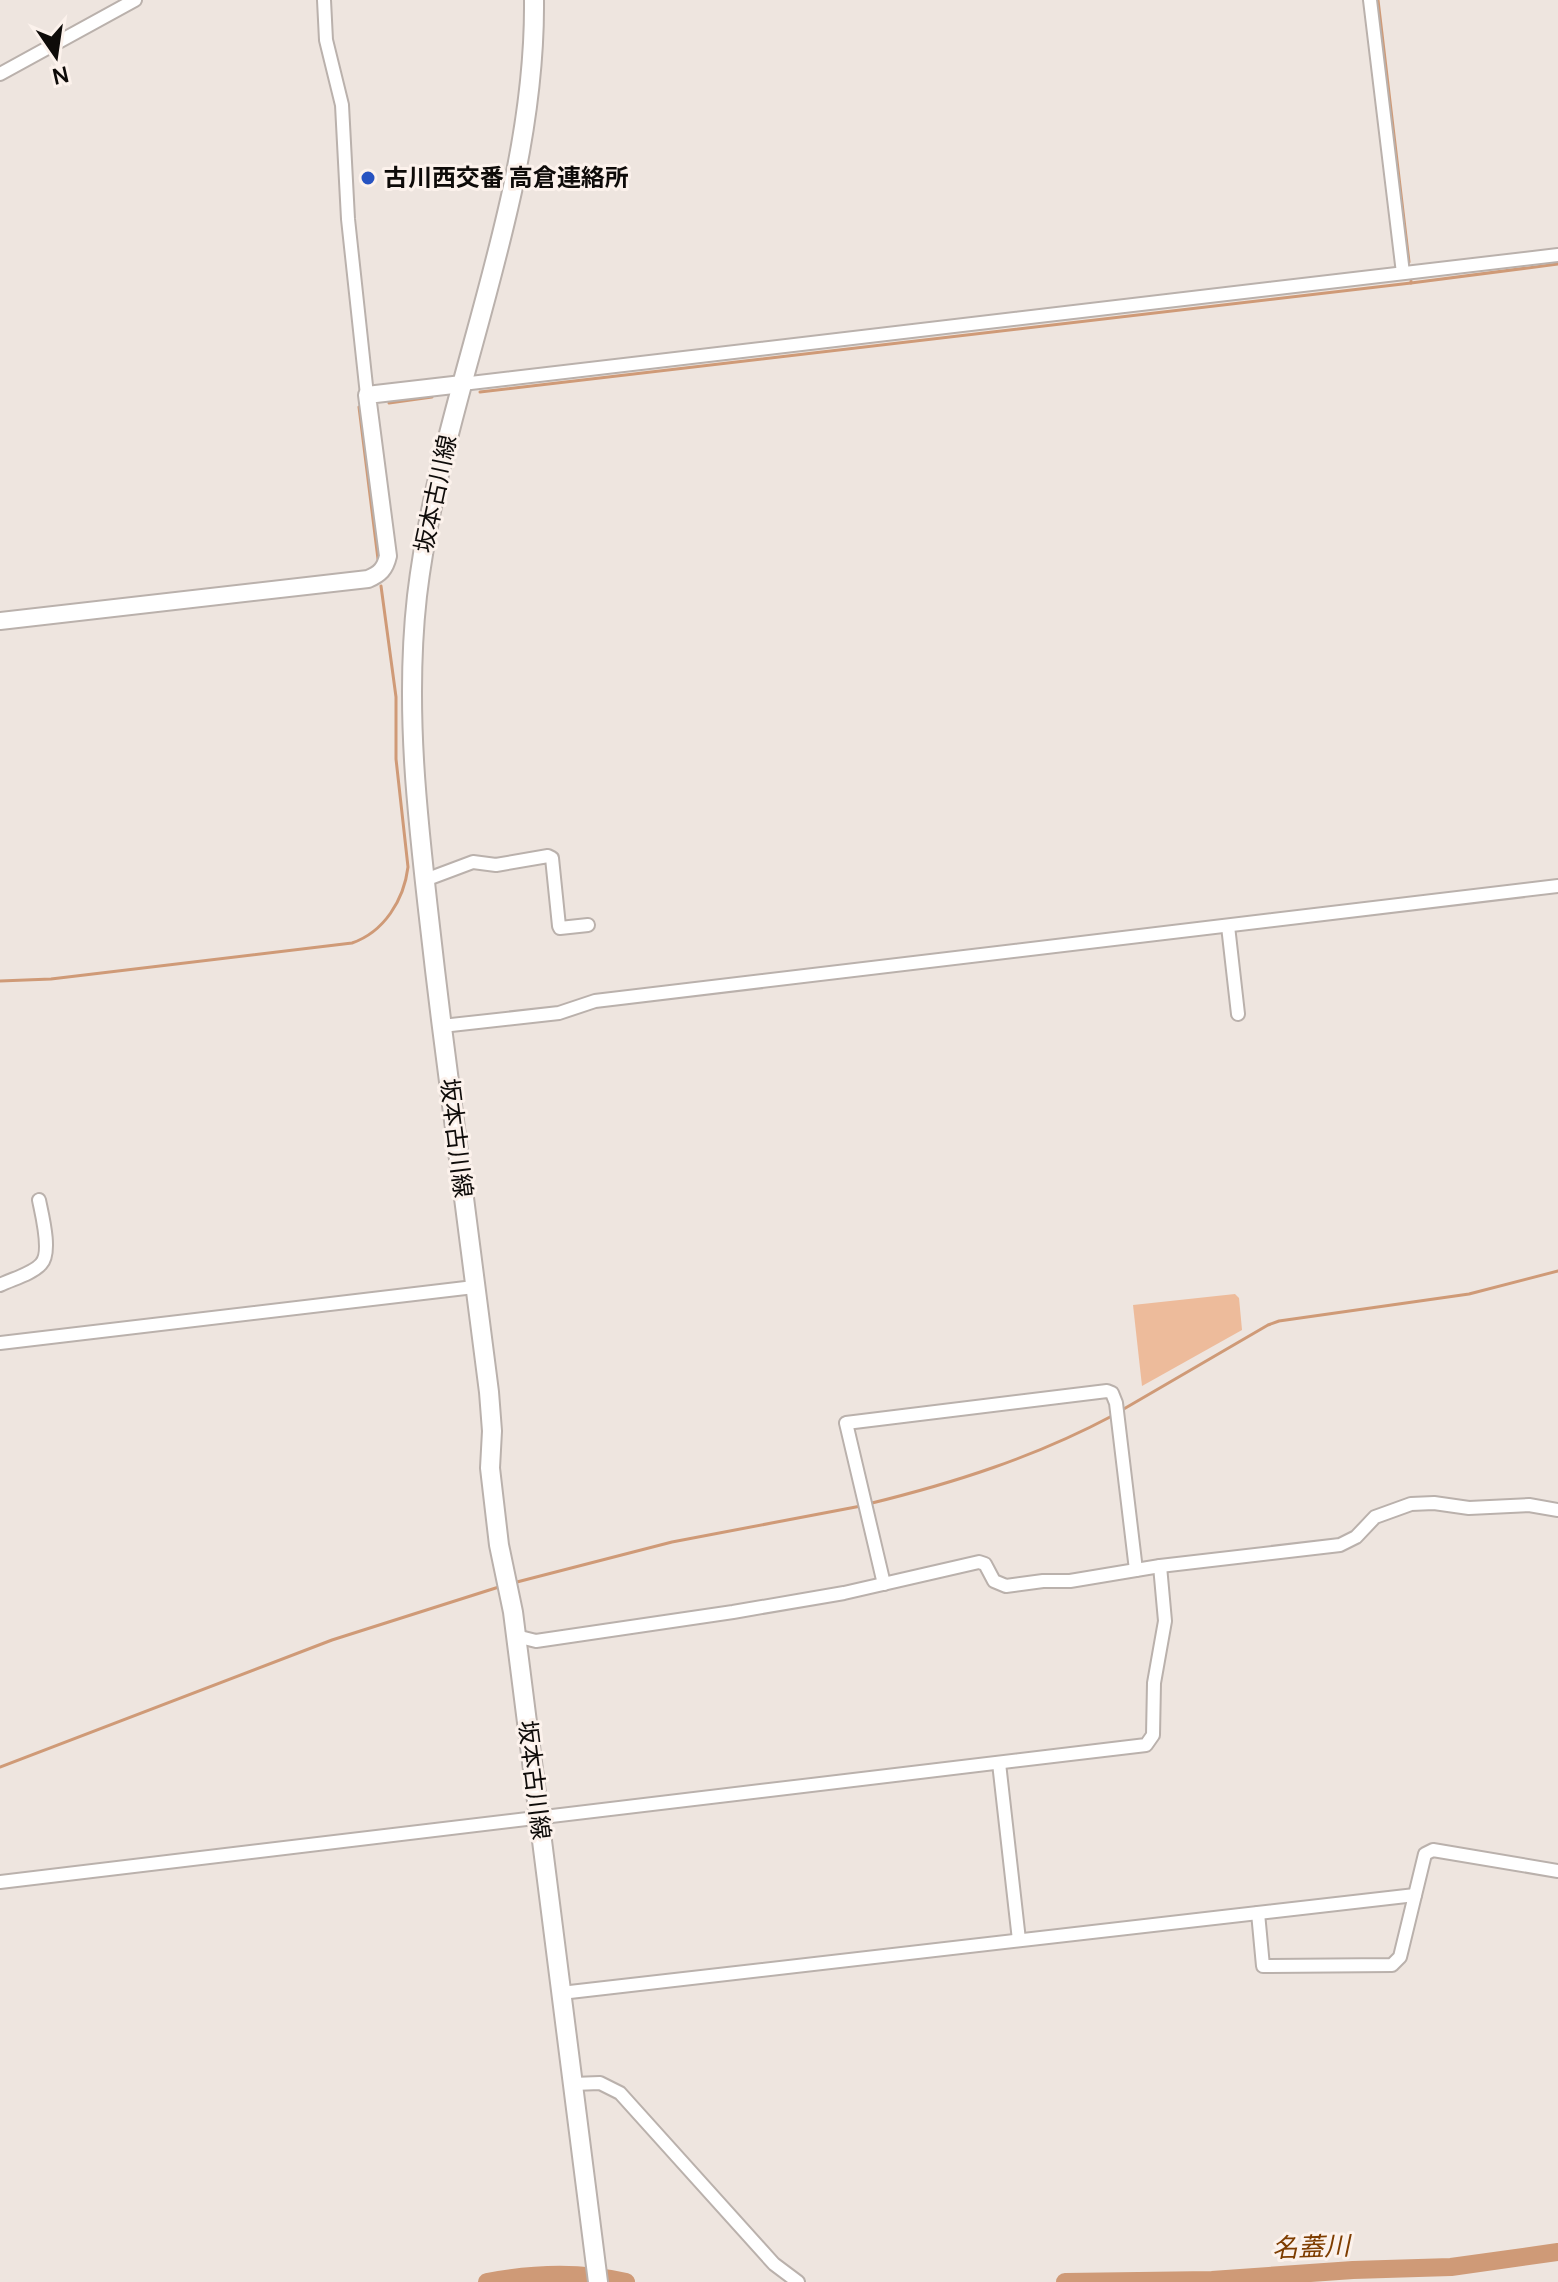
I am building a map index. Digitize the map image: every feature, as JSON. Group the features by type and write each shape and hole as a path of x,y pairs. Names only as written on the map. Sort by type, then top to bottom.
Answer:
{"main road":[{"name":"坂本古川線","path":"534,0 531,77 514,189 435,488 419,582 414,634 413,765 442,1026 489,1392 492,1431 490,1468 513,1612 598,2282"}],"street":[{"path":"0,74 135,0"},
{"path":"0,621 368,579 382,571 388,556 348,219 342,105 326,40 324,0"},
{"path":"1370,0 1403,273"},
{"path":"367,395 1558,255"},
{"path":"425,880 473,862 496,865 548,856 552,858 560,928 588,925"},
{"path":"442,1026 559,1013 595,1001 1558,886"},
{"path":"1228,926 1238,1014"},
{"path":"0,1285 40,1265 45,1257 39,1200"},
{"path":"0,1343 474,1287"},
{"path":"884,1584 846,1423 1107,1391 1112,1393 1116,1403 1136,1570"},
{"path":"516,1636 536,1641 733,1612 884,1584 979,1562 985,1564 994,1581 1006,1586 1070,1581 1160,1566 1340,1545 1356,1537 1375,1517 1411,1504 1434,1503 1469,1508 1529,1505 1558,1510"},
{"path":"0,1882 1146,1745 1151,1740 1154,1683 1165,1621 1160,1566"},
{"path":"999,1763 1019,1940"},
{"path":"1258,1913 1263,1966 1392,1965 1400,1957 1425,1854 1433,1850 1558,1871"},
{"path":"561,1993 1415,1895"},
{"path":"573,2084 600,2083 620,2093 774,2264 798,2282"}],"shaded area":[{"path":"1235,1294 1239,1298 1242,1330 1142,1386 1133,1305"}],"waterway":[{"path":"1378,0 1409,262"},
{"path":"1411,283 1558,264"},
{"path":"480,392 1411,281"},
{"path":"389,403 432,397"},
{"path":"359,407 378,559"},
{"path":"0,981 51,979 352,943 383,923 397,903 408,867 396,759 396,697 381,586"},
{"path":"1122,1410 1279,1321 1469,1294 1558,1271"},
{"path":"868,1504 993,1468 1112,1416"},
{"path":"513,1583 672,1542 861,1506"},
{"path":"0,1767 332,1640 502,1586"},
{"name":"名蓋川","path":"1065,2282 1212,2280 1451,2267 1558,2252"},
{"path":"487,2282 556,2274 626,2282"}],"place":[{"name":"古川西交番 高倉連絡所","path":"368,178"}]}
